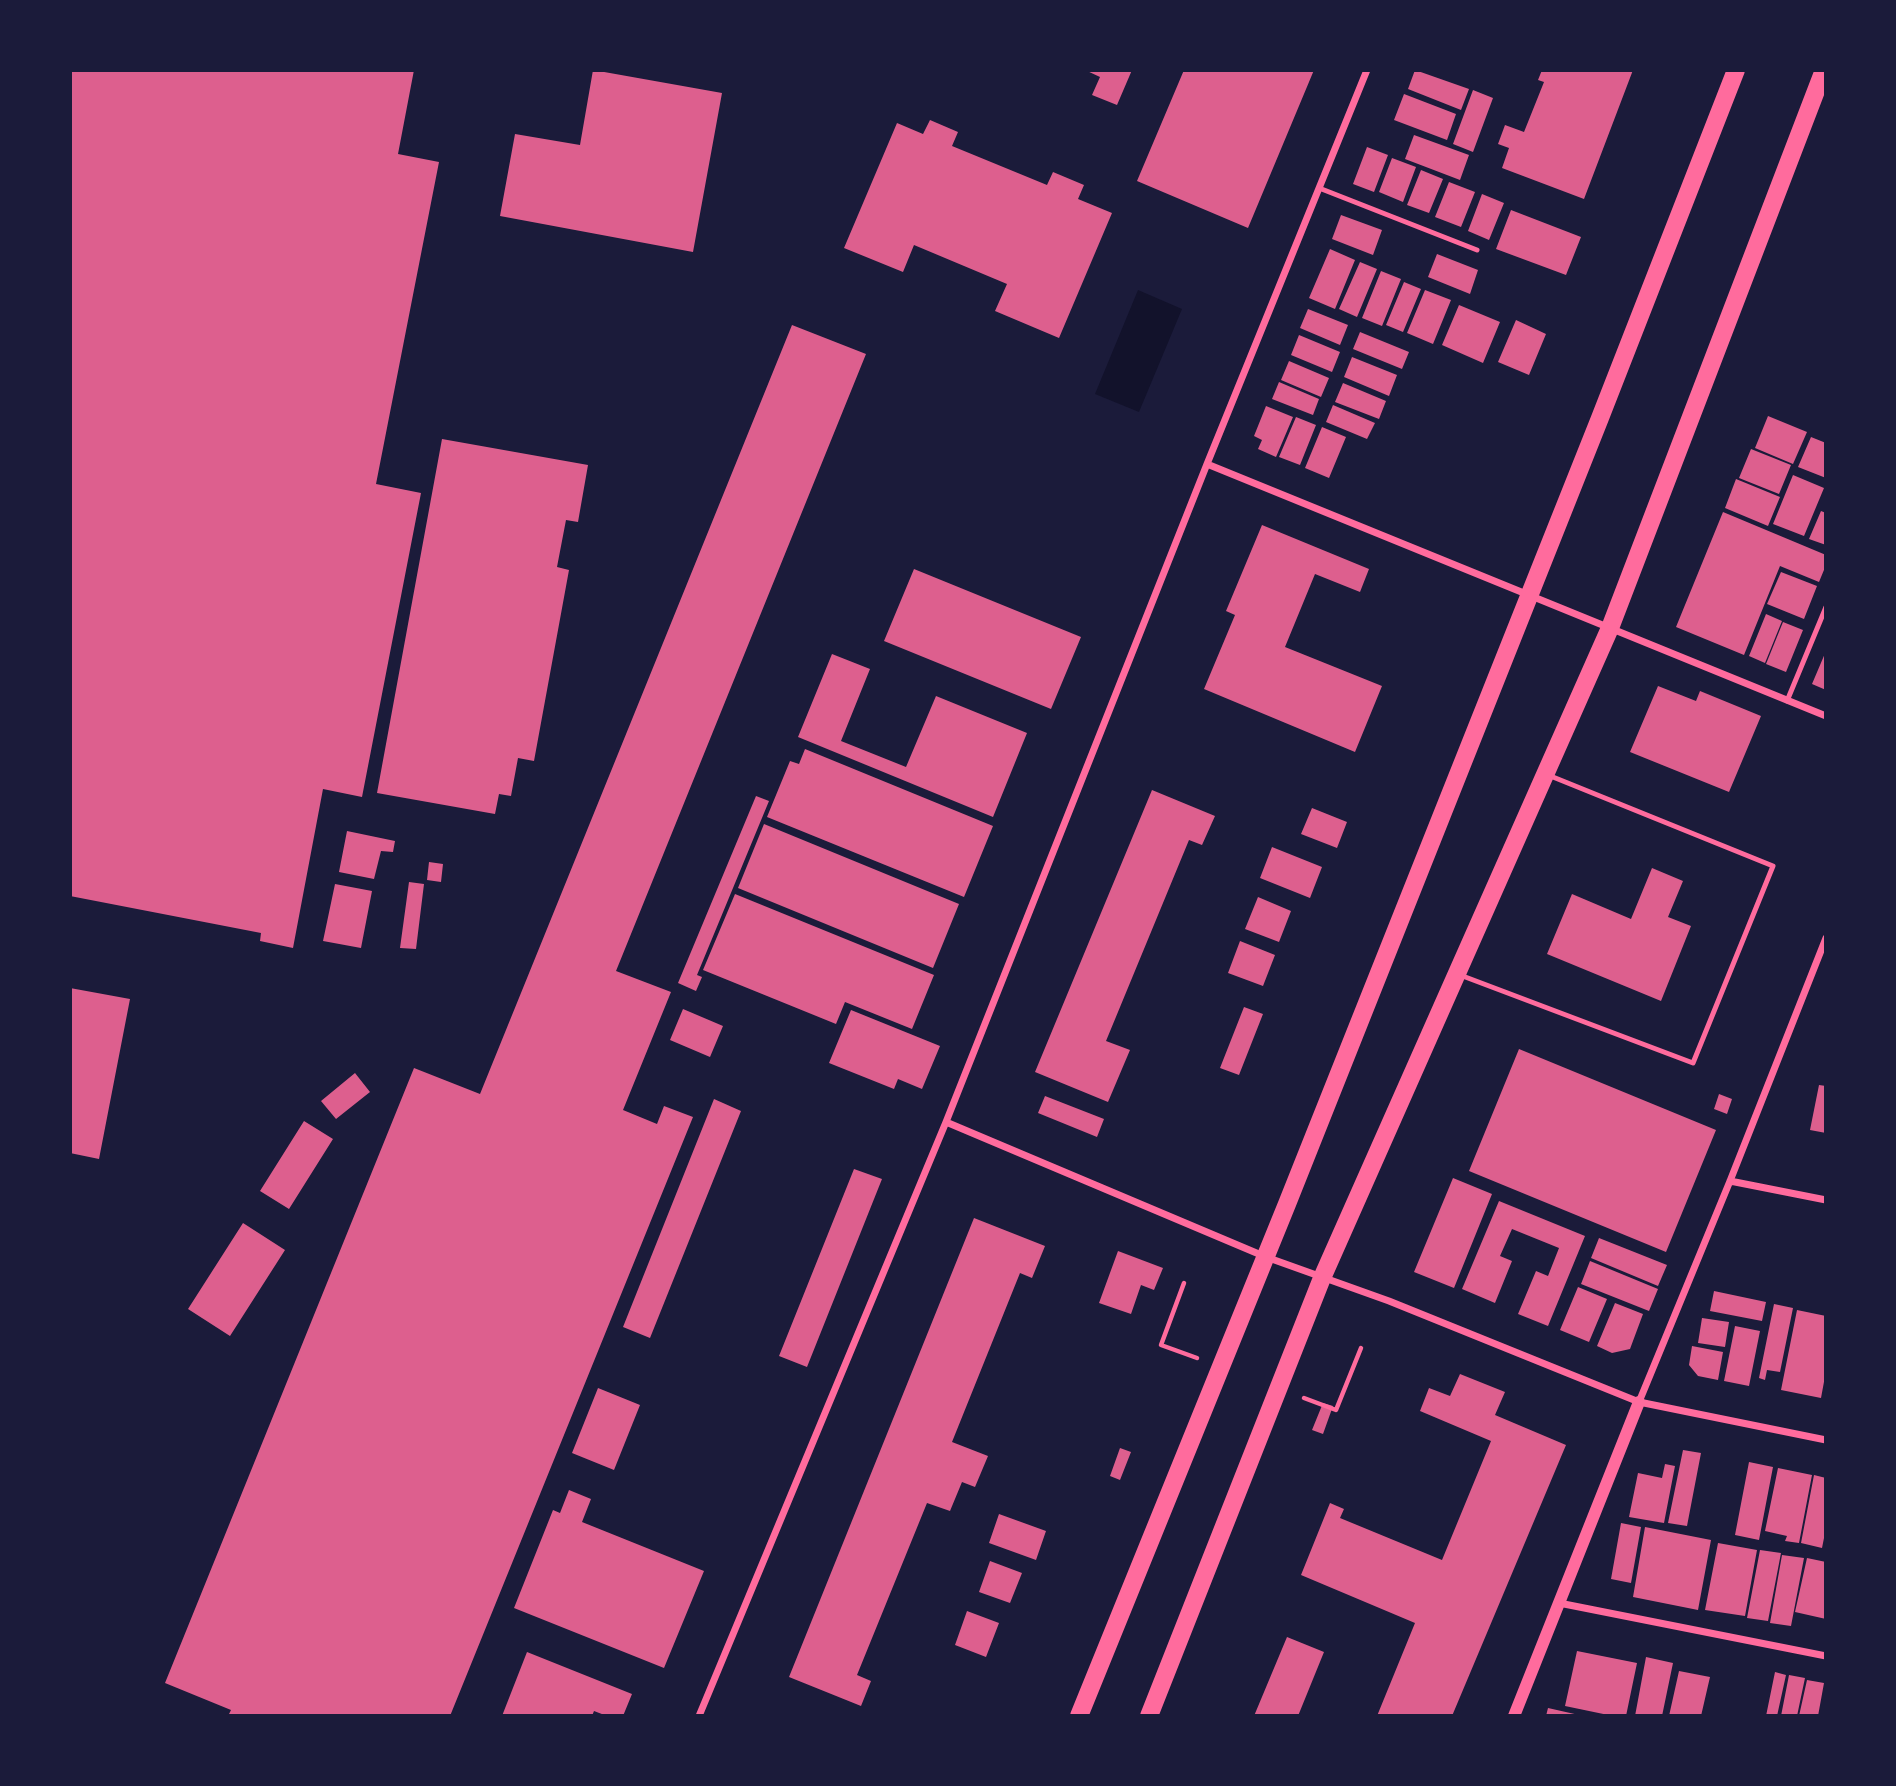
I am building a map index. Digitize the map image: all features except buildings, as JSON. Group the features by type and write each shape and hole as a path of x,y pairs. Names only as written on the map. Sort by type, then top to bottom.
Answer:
{"main road":[{"path":"1079,1716 1266,1257 1736,70"},
{"path":"1149,1716 1322,1278 1610,628 1824,70"}],"street":[{"path":"700,1716 946,1122 1207,464 1367,70"},
{"path":"1207,464 1826,716"},
{"path":"1514,1716 1826,938"},
{"path":"1816,962 1826,964"},
{"path":"946,1122 1266,1257 1389,1301 1639,1402 1826,1440"},
{"path":"1730,1181 1826,1200"},
{"path":"1559,1603 1826,1656"}],"lane":[{"path":"1319,188 1477,250"},
{"path":"1787,701 1826,607"},
{"path":"1457,974 1693,1063 1773,866 1546,774"}],"path":[{"path":"1161,1345 1184,1283"},
{"path":"1336,1409 1361,1348"}],"shaded area":[{"path":"1138,290 1182,309 1139,412 1095,394"}]}
